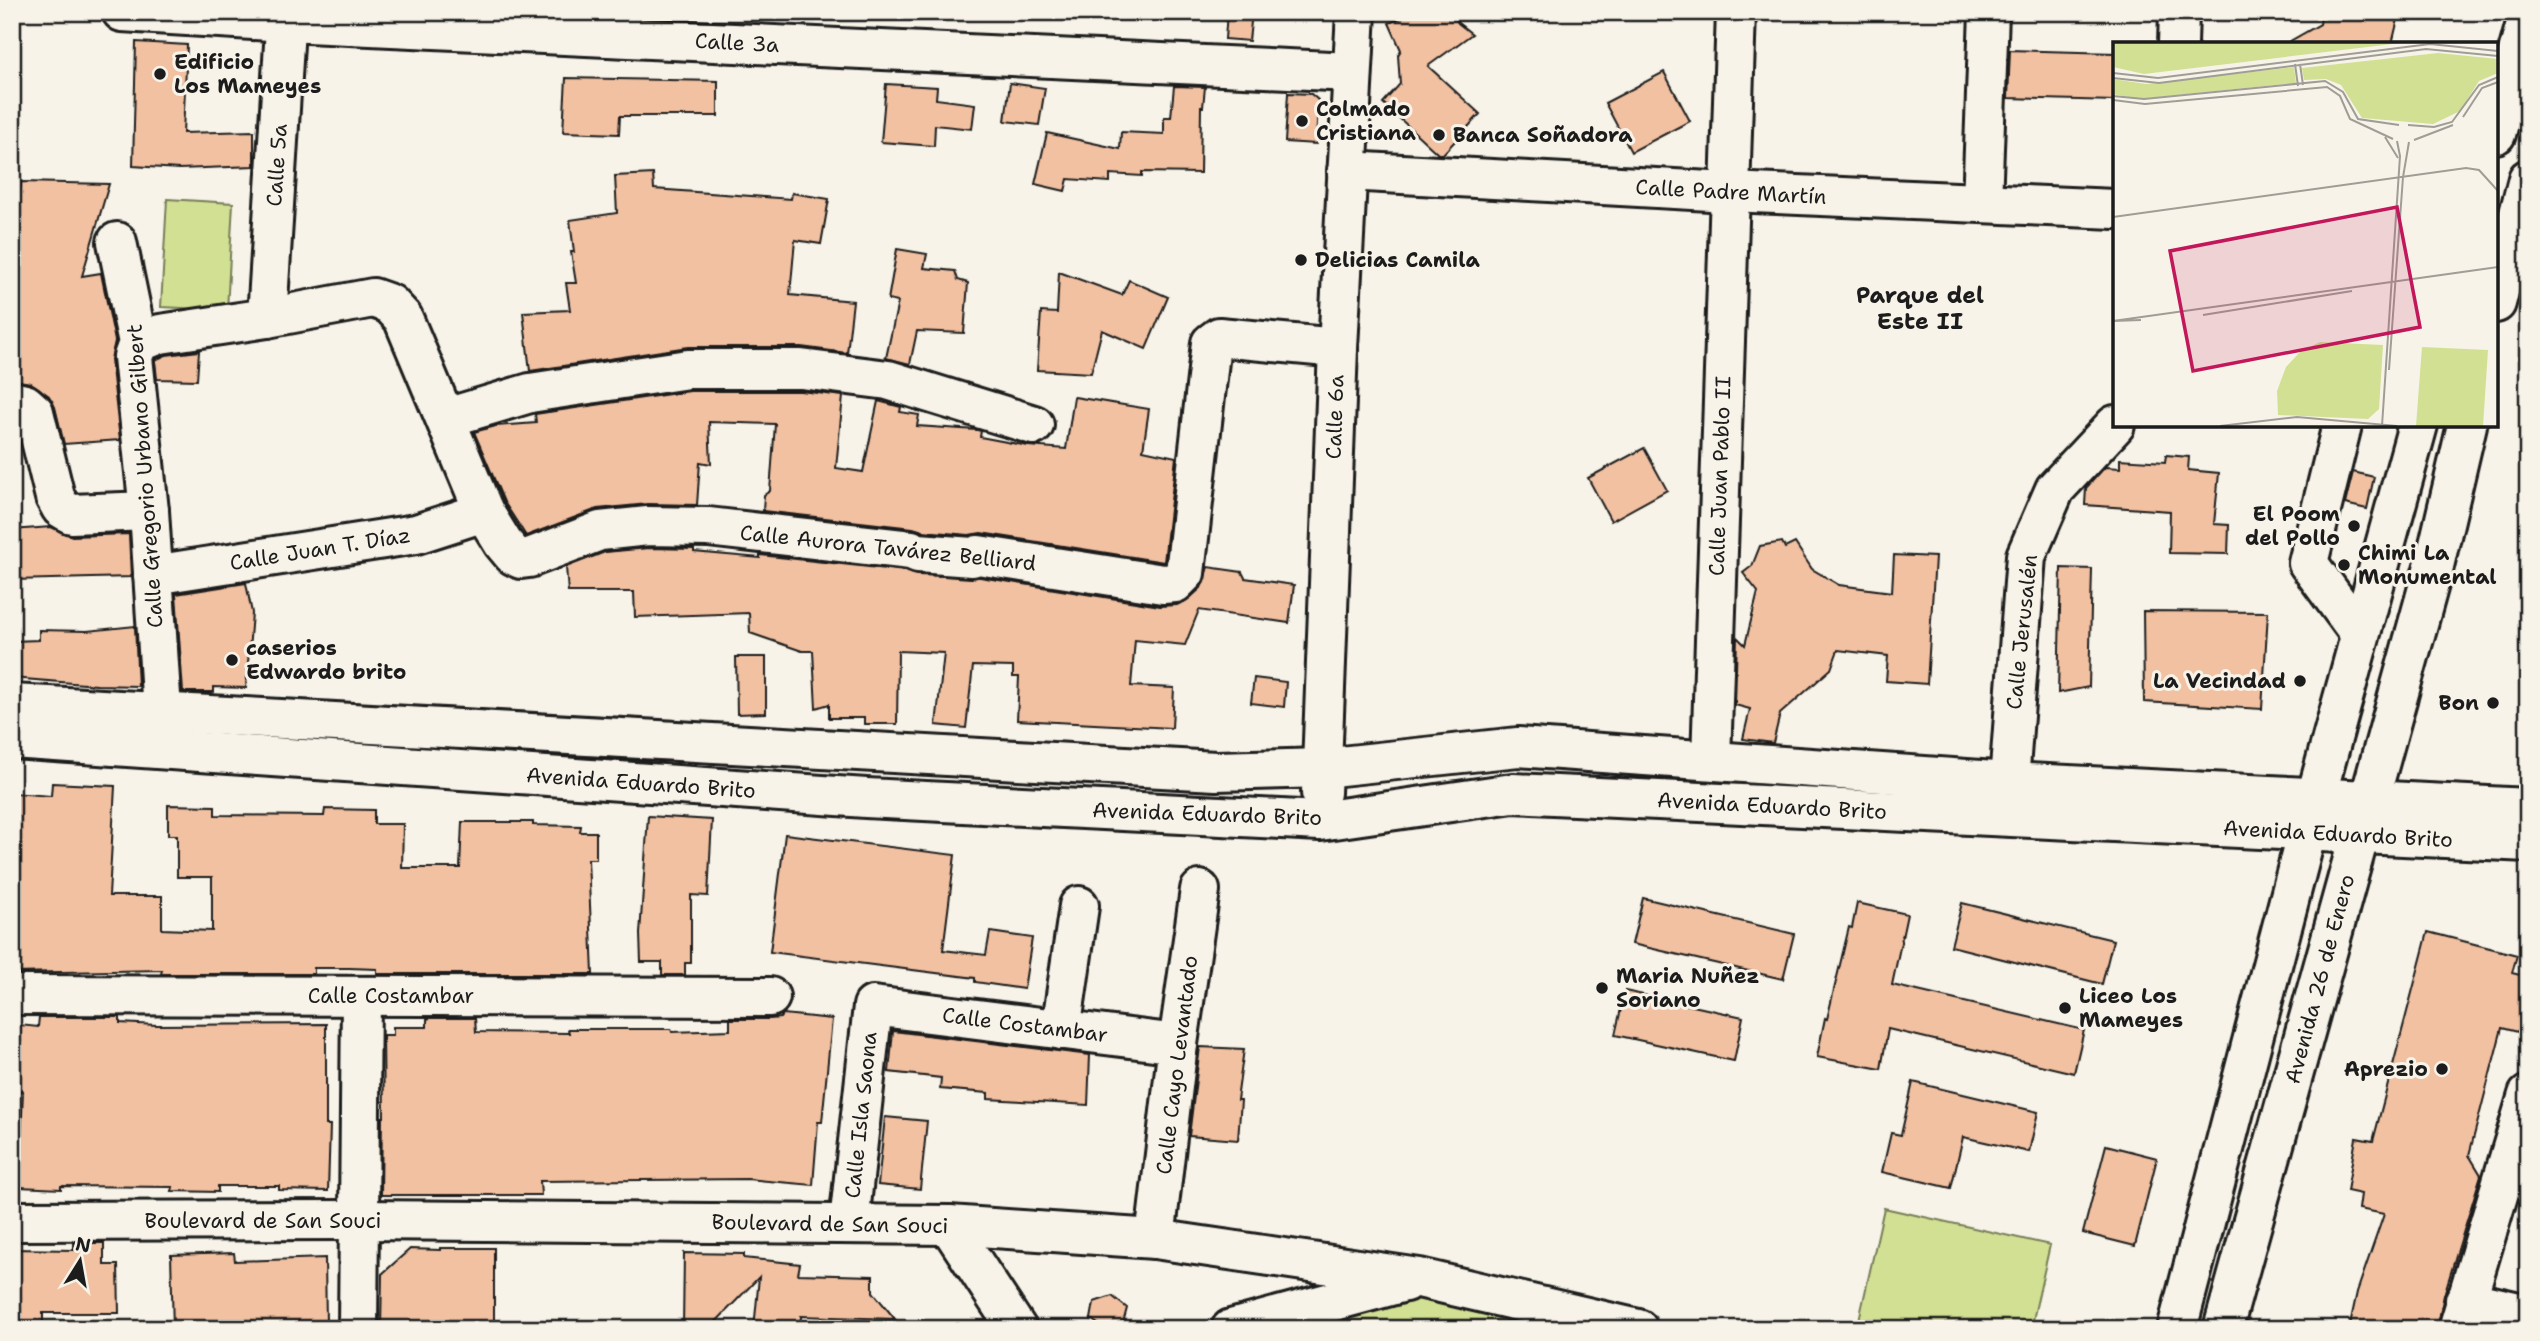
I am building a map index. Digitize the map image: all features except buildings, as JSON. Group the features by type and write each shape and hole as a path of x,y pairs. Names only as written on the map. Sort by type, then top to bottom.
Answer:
{"street":[{"name":"Calle 3a","path":"122,12 286,17 1352,72"},
{"name":"Calle 6a","path":"1320,821 1338,348 1356,12"},
{"name":"Calle Juan Pablo II","path":"1711,760 1736,12"},
{"path":"1982,203 1989,12"},
{"path":"2178,42 2179,12"},
{"path":"2498,127 2528,16"},
{"name":"Calle 5a","path":"268,318 286,17"},
{"name":"Calle Padre Martín","path":"1347,171 2113,209"},
{"path":"2498,294 2513,225 2528,179"},
{"name":"Calle Gregorio Urbano Gilbert","path":"117,242 138,343 133,357 149,511 162,711"},
{"name":"Calle Aurora Tavárez Belliard","path":"268,318 373,298 390,304 403,318 484,512 503,543 520,559 600,531 648,526 708,527 919,553 972,557 978,555 1163,584 1175,583 1185,573 1211,343 1219,337 1338,348"},
{"path":"138,343 160,334 268,318"},
{"path":"446,418 530,393 688,369 789,369 888,380 1034,425"},
{"path":"12,401 25,404 34,412 55,497 61,508 71,514 149,511"},
{"name":"Calle Jerusalén","path":"2009,782 2026,556 2055,489 2113,427"},
{"path":"2342,427 2308,563 2360,634"},
{"path":"2177,1329 2311,815 2417,427"},
{"name":"Avenida 26 de Enero","path":"2223,1329 2434,566 2467,427"},
{"name":"Calle Juan T. Díaz","path":"153,575 416,534 484,512"},
{"name":"Avenida Eduardo Brito","path":"12,704 1216,771 1322,768 1518,747 2009,782 2311,815 2358,836 2528,842"},
{"name":"Avenida Eduardo Brito","path":"12,739 866,798 1320,821 1513,793 2311,815 2369,799 2528,808"},
{"name":"Calle Cayo Levantado","path":"1155,1239 1178,1044 1200,890"},
{"path":"1061,1030 1079,906"},
{"name":"Calle Costambar","path":"12,995 770,997"},
{"path":"358,1329 361,996"},
{"name":"Calle Costambar","path":"873,1006 1178,1044"},
{"name":"Calle Isla Saona","path":"849,1223 873,1006"},
{"path":"2528,1095 2461,1315 2528,1314"},
{"name":"Boulevard de San Souci","path":"12,1222 358,1220 949,1225 1155,1239 1419,1278 1638,1329"},
{"path":"949,1225 1017,1329"},
{"path":"1231,1329 1419,1278"}],"green space":[{"path":"167,199 233,203 227,310 161,307"},
{"path":"1884,1208 2050,1245 2031,1329 1857,1329"},
{"path":"1426,1293 1575,1329 1287,1329"}],"place":[{"name":"Edificio Los Mameyes","path":"160,74"},
{"name":"Colmado Cristiana","path":"1302,121"},
{"name":"Banca Soñadora","path":"1439,135"},
{"name":"Delicias Camila","path":"1301,260"},
{"name":"El Poom del Pollo","path":"2354,526"},
{"name":"Chimi La Monumental","path":"2344,565"},
{"name":"caserios Edwardo brito","path":"232,660"},
{"name":"La Vecindad","path":"2300,681"},
{"name":"Bon","path":"2493,703"},
{"name":"Maria Nuñez Soriano","path":"1602,988"},
{"name":"Liceo Los Mameyes","path":"2065,1008"},
{"name":"Aprezio","path":"2442,1069"}],"district":[{"name":"Parque del Este II","path":"1920,308"}]}
